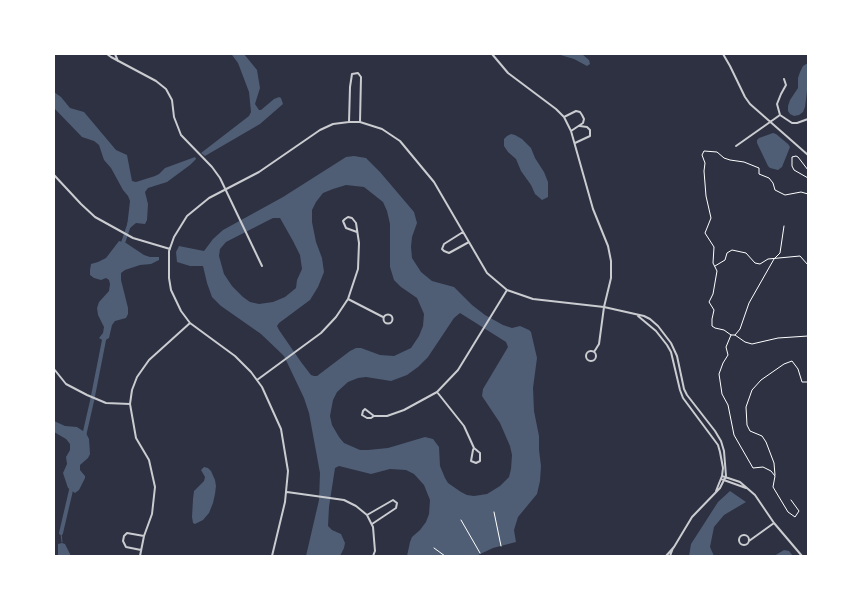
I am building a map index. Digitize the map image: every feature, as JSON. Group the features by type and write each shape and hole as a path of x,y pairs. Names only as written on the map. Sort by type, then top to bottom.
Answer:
{"street":[{"path":"107,54 156,81 166,89 172,100 174,117 181,135 212,167 220,178 262,266"},
{"path":"115,54 118,61"},
{"path":"492,54 508,73 556,109 564,117 571,131 594,209 608,246 611,261 611,278 604,307 599,344 594,352"},
{"path":"722,54 730,66 745,97 770,122 808,155"},
{"path":"349,122 352,74 358,73 361,77 360,122"},
{"path":"784,79 786,86 777,104 780,115 792,123 797,123 808,119"},
{"path":"564,117 576,111 580,112 584,119 583,124 571,131"},
{"path":"736,146 780,115"},
{"path":"272,556 287,492 288,471 281,429 262,387 257,380 235,356 190,323 181,311 171,290 168,266 170,249 180,226 187,216 209,198 259,172 320,130 333,124 349,122 360,122 382,128 400,141 434,182 487,273 507,290 533,299 604,307 638,315 650,319 658,326 671,343 677,356 684,389 693,404 715,431 721,441 724,451 726,476 720,488 692,517 666,556"},
{"path":"575,143 590,136 590,130 587,127 580,126"},
{"path":"54,175 95,217 133,238 170,249"},
{"path":"257,380 321,333 336,317 348,299 358,269 359,243 356,223 348,217 345,219 343,222 346,228 357,232"},
{"path":"463,232 444,244 442,249 444,252 449,253 469,242"},
{"path":"374,416 365,409 362,411 362,415 367,418 372,418 374,416 387,416 404,410 437,392 458,370 507,290"},
{"path":"348,299 384,317 390,315 392,322 388,324 385,323 383,320 384,317"},
{"path":"638,315 656,331 667,345 673,360 680,390 689,407 718,445 722,459 722,476 716,492"},
{"path":"140,556 144,536 152,514 155,487 149,460 136,438 130,404 132,390 142,368 190,323"},
{"path":"589,352 594,352 596,358 592,362 589,361 586,357 587,354 589,352"},
{"path":"54,369 66,384 87,395 106,403 130,404"},
{"path":"437,392 464,426 474,448 480,454 480,461 476,463 471,461 474,448"},
{"path":"689,407 693,404"},
{"path":"722,476 726,476 740,482 755,495 774,523 802,556"},
{"path":"720,480 747,488"},
{"path":"287,492 344,500 356,506 367,515 372,524 376,551 373,556"},
{"path":"367,515 393,500 397,503 396,508 372,524"},
{"path":"749,541 746,536 743,536 740,539 740,542 743,545 747,544 774,523"},
{"path":"141,550 126,547 123,541 124,536 127,533 144,536"},
{"path":"670,556 674,546"}],"path":[{"path":"808,194 801,192 785,195 775,190 773,183 769,178 759,174 758,168 744,162 724,158 717,152 704,151 702,155 705,163 704,171 706,196 711,218 705,233 714,247 713,262 717,272 713,294 709,302 714,310 712,326 714,328 724,330 731,335 752,344 778,338 808,336"},
{"path":"808,170 798,157 796,156 792,158 792,166 794,170 808,178"},
{"path":"734,335 740,329 749,303 774,259 780,253 784,226"},
{"path":"715,266 725,260 727,253 732,250 746,253 755,263 760,264 768,259 800,256 808,265"},
{"path":"731,335 726,347 728,355 719,374 722,394 728,405 734,435 753,468 763,467 771,470 775,476"},
{"path":"791,500 799,511 795,517 788,512 773,487 775,476 774,463 766,442 762,436 750,431 747,426 746,407 752,390 761,380 784,364 792,362 798,369 802,382 808,382"},
{"path":"494,512 500,546"},
{"path":"461,520 480,553"},
{"path":"434,548 445,556"}],"water":[{"path":"229,54 244,54 257,70 260,88 255,104 259,110 279,97 281,98 283,104 260,124 205,156 201,153 249,116 251,112 249,92 238,63 232,55"},
{"path":"557,54 582,54 589,60 590,64 587,66 574,59"},
{"path":"808,63 808,83 805,107 803,112 794,116 788,111 788,106 798,88 798,78 800,72 803,66"},
{"path":"54,92 61,97 70,108 84,112 116,150 127,155 132,181 136,182 155,176 165,168 195,157 196,159 190,165 167,182 148,188 145,192 148,204 147,220 145,224 136,223 130,228 127,227 130,201 128,196 111,168 104,160 99,145 94,141 82,137 54,108"},
{"path":"773,133 790,147 782,167 778,170 768,166 757,143 759,138"},
{"path":"511,134 522,139 531,148 548,182 548,197 542,200 535,194 531,185 521,171 516,159 504,146 504,139"},
{"path":"354,156 366,158 414,212 417,223 412,237 412,258 421,272 432,281 454,287 472,305 485,315 503,325 512,328 520,326 531,332 537,358 533,388 534,411 539,436 541,466 540,481 537,494 518,517 514,530 516,542 493,548 476,556 407,556 412,537 426,522 429,514 430,500 424,485 414,474 406,470 390,469 371,474 339,466 335,468 329,507 328,526 332,530 341,534 345,543 344,548 340,556 306,556 319,500 320,473 309,413 304,398 284,356 261,334 221,306 212,297 203,266 190,266 177,262 176,252 179,246 204,251 213,239 223,230 283,197 346,157","holes":["346,185 364,187 383,202 390,224 390,267 394,280 417,298 424,314 423,326 419,336 411,348 394,356 380,355 361,348 356,348 317,376 314,376 311,375 301,362 277,326 310,300 318,287 324,272 322,258 316,242 312,222 312,210 323,193","273,218 280,218 300,255 302,269 297,280 296,288 285,297 273,302 259,304 250,302 232,286 224,274 219,256 220,249 226,242","460,313 506,342 508,347 483,389 482,396 500,423 510,446 512,455 511,469 509,477 500,486 487,494 474,496 467,495 448,483 440,466 439,447 433,439 425,437 388,448 360,450 344,443 332,425 330,416 333,400 337,392 348,382 366,377 391,381 407,375 418,367 428,357 454,318"]},
{"path":"119,241 126,243 144,255 159,257 159,260 151,264 140,265 125,270 121,273 128,314 126,318 115,321 112,325 109,338 104,341 99,338 103,333 104,327 98,315 97,308 99,302 109,291 110,284 109,280 106,278 101,280 94,278 90,275 90,270 91,264 106,258"},
{"path":"54,421 65,426 77,427 86,433 89,439 90,454 88,458 80,465 80,470 85,478 79,490 75,493 68,488 63,473 67,464 66,457 70,450 70,444 66,439 54,432"},
{"path":"204,467 211,471 215,480 215,494 209,513 203,520 195,524 193,523 192,517 194,491 204,481 205,477 201,470"},
{"path":"730,491 746,502 724,515 714,527 710,547 714,556 689,556 691,544 718,502"},
{"path":"58,544 65,544 71,556 58,556"},
{"path":"784,550 789,551 793,556 774,556"}],"waterway":[{"path":"122,246 130,222"},
{"path":"84,436 105,335"},
{"path":"61,533 72,486"},
{"path":"61,533 62,542"}]}
